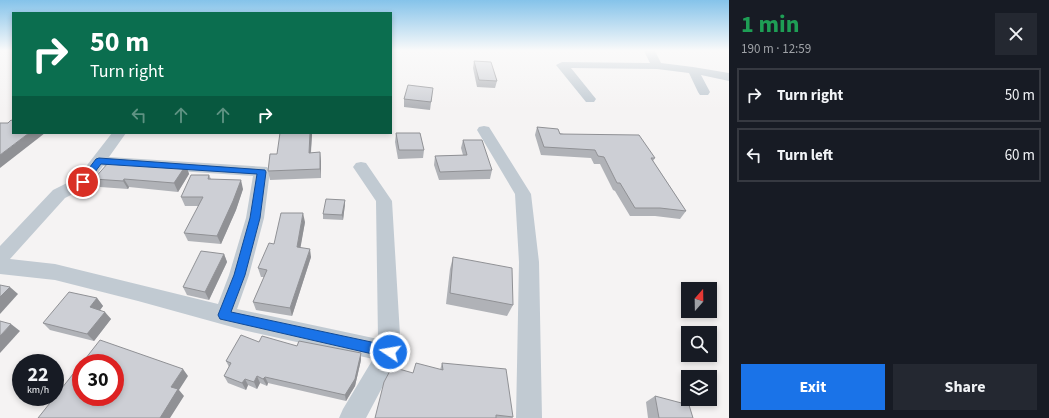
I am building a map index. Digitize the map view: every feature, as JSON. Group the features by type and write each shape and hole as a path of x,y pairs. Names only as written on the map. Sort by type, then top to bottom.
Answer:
{"street":[{"path":"567,71 590,99"},
{"path":"693,71 704,92"},
{"path":"696,71 729,77"},
{"path":"484,130 523,194 529,262 529,418"},
{"path":"0,258 59,194 83,182 118,134"},
{"path":"99,161 262,172 255,218 239,275 224,315"},
{"path":"352,418 390,352 384,201 361,167"},
{"path":"0,266 55,272 224,315 390,352"}],"building":[{"path":"477,71 494,71 497,81 479,80"},
{"path":"408,85 433,88 431,102 404,99"},
{"path":"12,120 12,134 28,134 0,155 0,123 8,123"},
{"path":"537,127 558,129 560,134 639,135 655,158 651,158 686,211 660,208 635,208 620,183 617,183 604,157 598,156 595,150 544,147"},
{"path":"396,133 420,133 424,150 399,150"},
{"path":"280,134 310,134 309,153 320,152 320,169 268,171 270,154 277,154"},
{"path":"463,140 482,140 492,170 440,172 435,156 467,155"},
{"path":"108,163 158,166 160,164 186,165 174,183 124,179 123,181 94,179"},
{"path":"191,175 209,175 208,179 241,180 217,236 184,233 203,197 181,197"},
{"path":"326,199 345,200 342,215 323,214"},
{"path":"281,213 303,213 297,247 310,249 290,308 253,302 267,270 258,268 269,243 274,244"},
{"path":"201,251 224,254 205,292 183,287"},
{"path":"453,257 512,268 513,305 450,293"},
{"path":"0,285 10,287 0,297"},
{"path":"69,292 97,298 90,307 105,312 87,334 43,323"},
{"path":"0,321 11,324 0,336"},
{"path":"241,335 259,342 262,336 297,346 299,341 361,353 355,379 345,395 265,377 263,379 257,376 254,382 245,379 242,383 224,376 231,363 226,361"},
{"path":"100,340 183,369 171,387 178,389 160,418 38,418 48,406 64,406 64,385 72,375 72,406 124,406 124,354 89,354"},
{"path":"416,363 443,370 442,363 506,369 513,417 496,415 496,418 375,418 384,382 392,367 413,373"},
{"path":"655,396 681,403 681,406 689,406 693,418 659,418"}],"route":[{"path":"83,182 99,161 262,172 255,218 239,275 224,315 390,352"}]}
